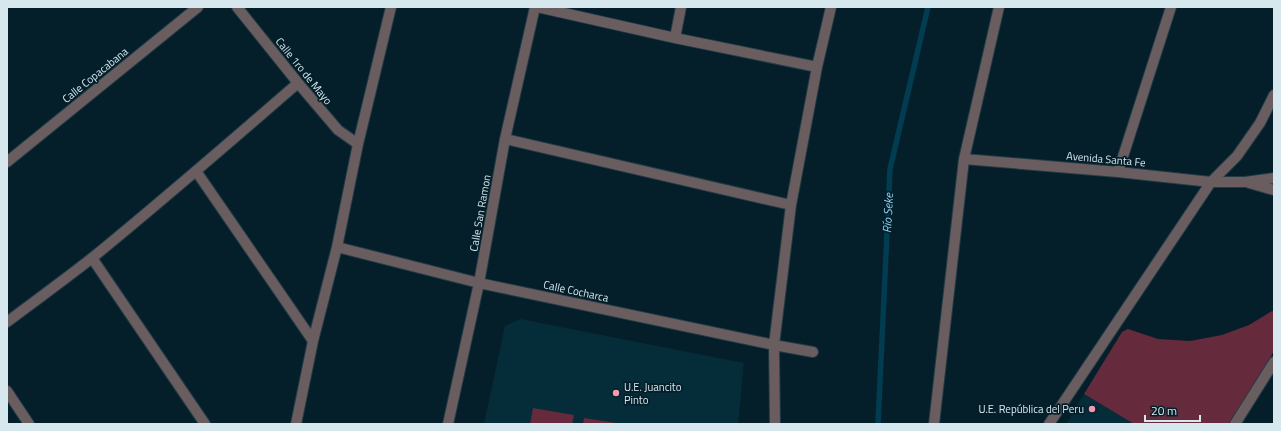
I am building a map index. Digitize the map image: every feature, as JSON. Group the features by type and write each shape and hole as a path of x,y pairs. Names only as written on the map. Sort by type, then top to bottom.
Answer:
{"street":[{"name":"Calle Copacabana","path":"7,162 198,7"},
{"name":"Calle 1ro de Mayo","path":"237,7 338,130 358,144"},
{"path":"296,424 313,341 337,247 358,144 391,7"},
{"path":"536,7 675,38 817,67"},
{"name":"Calle San Ramon","path":"448,424 480,283 505,139 536,7"},
{"path":"675,38 681,7"},
{"path":"775,424 774,345 791,204 817,67 832,7"},
{"path":"934,424 964,159 999,7"},
{"path":"1118,172 1171,7"},
{"path":"7,322 92,258 298,83"},
{"path":"1049,424 1211,182 1237,156 1260,123 1274,95"},
{"path":"505,139 791,204"},
{"name":"Avenida Santa Fe","path":"964,159 1118,172 1211,182 1245,182 1274,178"},
{"path":"196,171 313,341"},
{"name":"Avenida Santa Fe","path":"1245,182 1274,190"},
{"name":"Calle Cocharca","path":"337,247 480,283 813,352"},
{"path":"92,258 205,424"},
{"path":"1235,424 1274,362"},
{"path":"7,391 30,424"}],"shaded area":[{"path":"1272,311 1274,312 1274,351 1229,424 1134,424 1084,394 1122,332 1128,329 1158,339 1190,341 1222,335 1249,325"},
{"name":"U.E. Juancito Pinto","path":"520,319 744,363 738,424 484,424 505,326"},
{"name":"U.E. República del Peru","path":"1084,394 1134,424 1066,424"},
{"path":"533,408 574,415 572,424 530,424"},
{"path":"584,418 623,424 583,424"}],"waterway":[{"name":"Río Seke","path":"878,424 890,169 928,7"}],"place":[{"name":"U.E. Juancito Pinto","path":"616,393"},
{"name":"U.E. República del Peru","path":"1092,409"}]}
